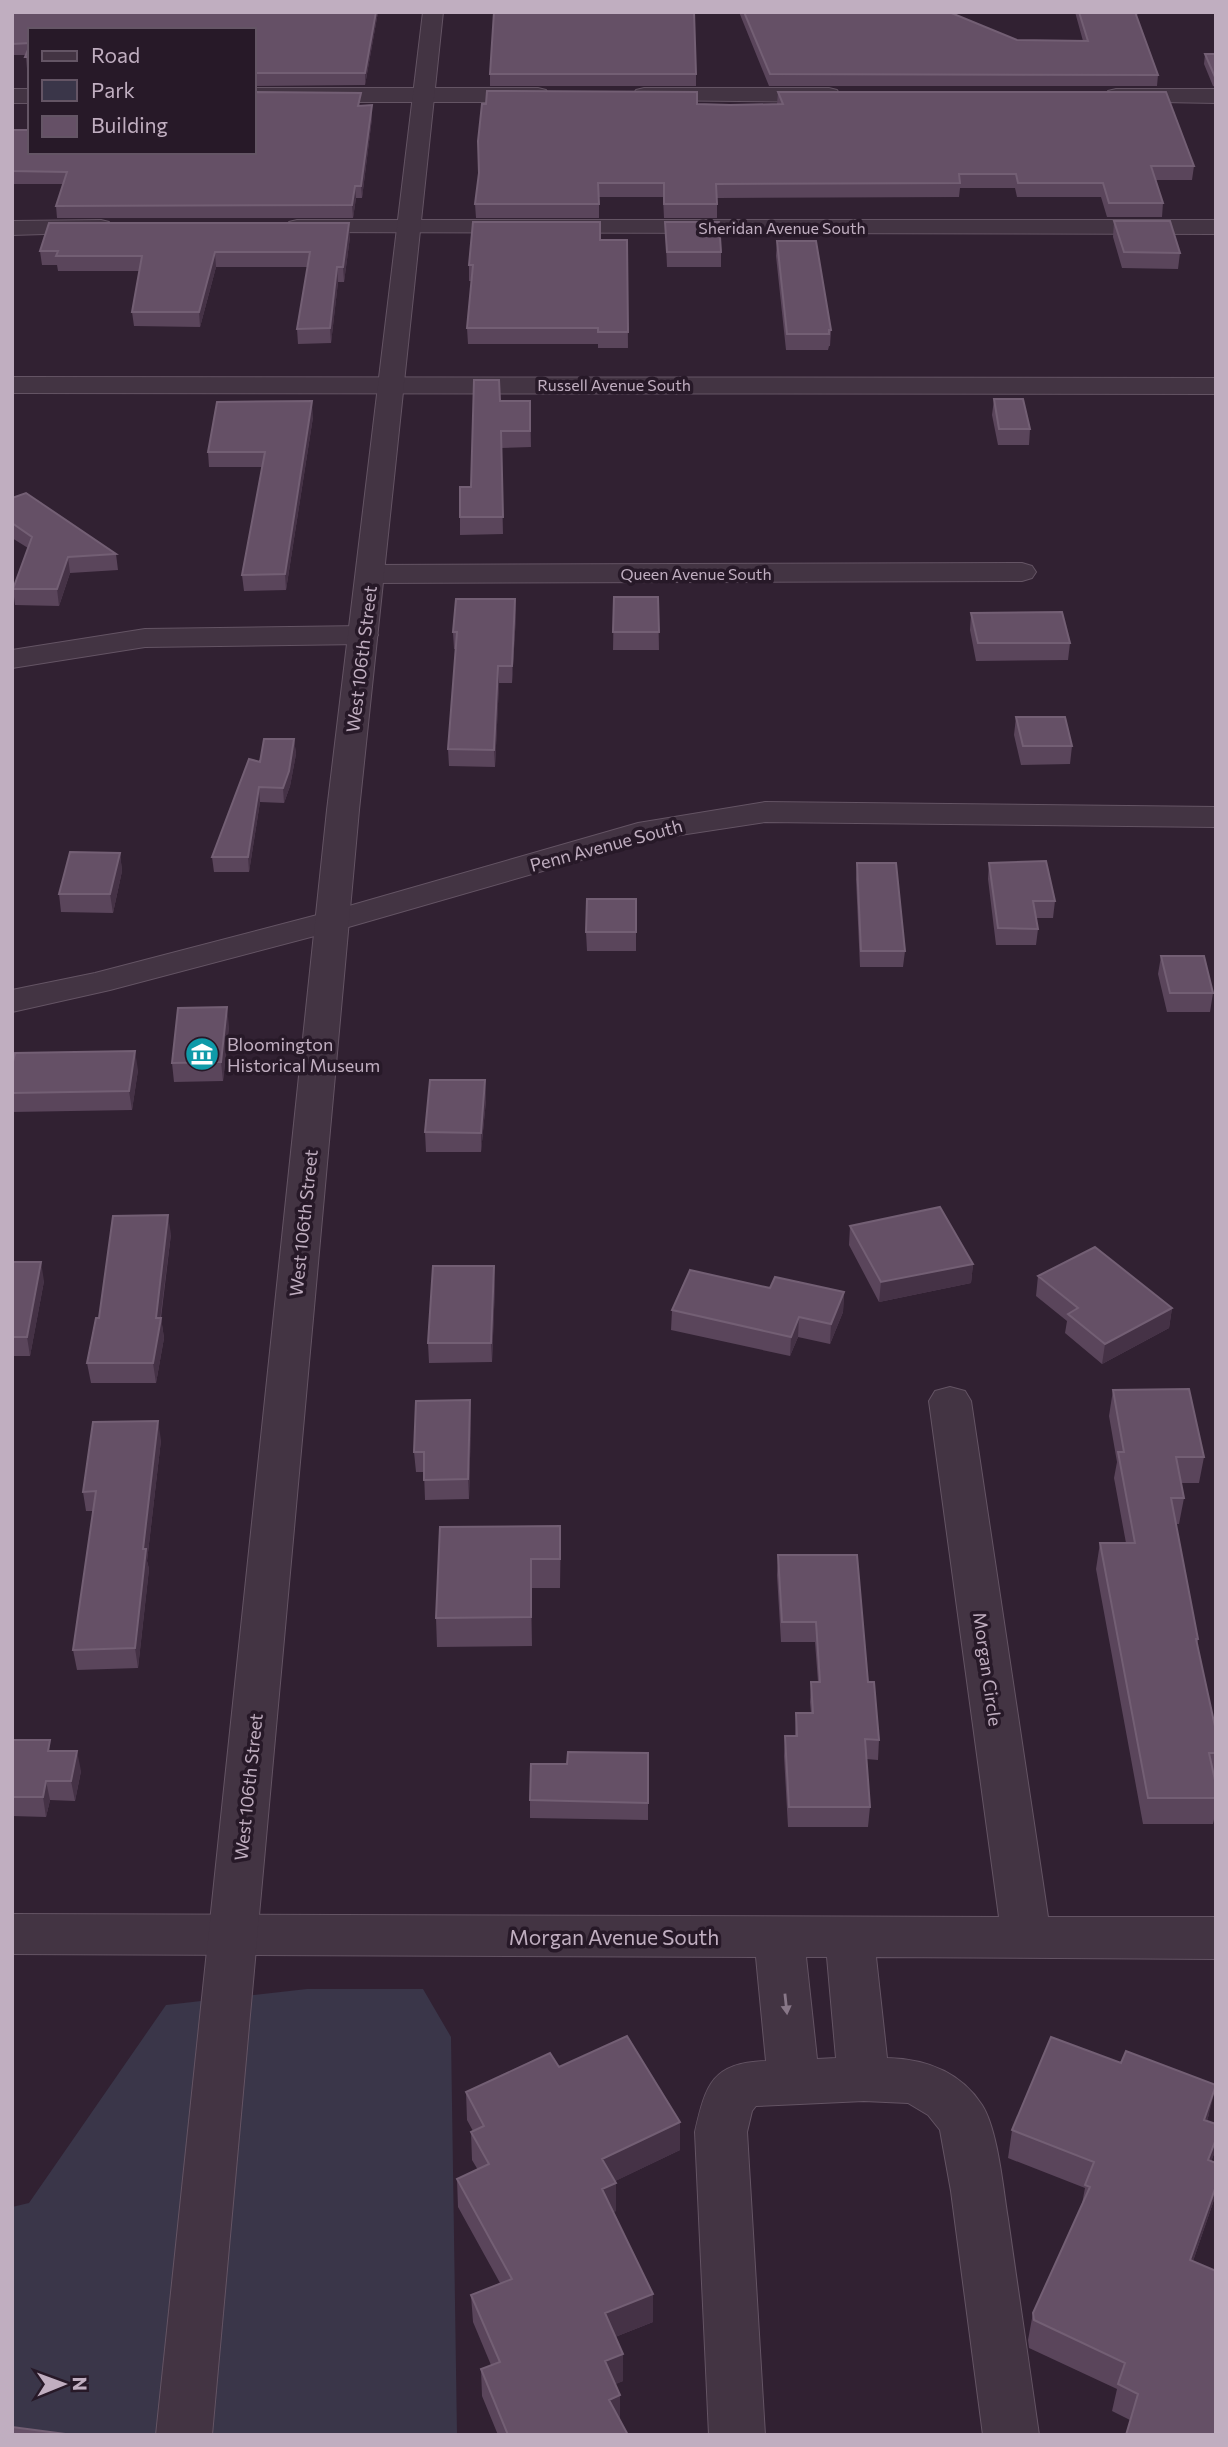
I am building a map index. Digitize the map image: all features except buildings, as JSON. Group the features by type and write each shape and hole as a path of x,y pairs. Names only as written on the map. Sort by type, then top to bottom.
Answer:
{"street":[{"name":"West 106th Street","path":"184,2435 333,921 433,12"},
{"path":"256,95 554,95"},
{"path":"623,95 857,95"},
{"path":"1092,96 1216,96"},
{"name":"Sheridan Avenue South","path":"271,227 1216,228"},
{"path":"12,228 121,228"},
{"name":"Russell Avenue South","path":"12,385 1216,386"},
{"name":"Queen Avenue South","path":"371,574 1022,572"},
{"path":"12,659 145,638 363,635"},
{"name":"Penn Avenue South","path":"12,1001 98,983 333,921 650,830 765,812 1216,817"},
{"name":"Morgan Circle","path":"950,1401 1026,1937"},
{"name":"Morgan Avenue South","path":"12,1934 1216,1938"},
{"path":"779,1936 793,2082"},
{"path":"849,1936 864,2079"},
{"path":"737,2435 721,2132 728,2101 743,2084 864,2079 916,2081 946,2099 964,2122 977,2191 1010,2435"}],"green space":[{"path":"307,1989 423,1989 451,2037 457,2435 12,2435 12,2207 29,2203 166,2005"}],"place":[{"name":"Bloomington Historical Museum","path":"202,1054"}]}
